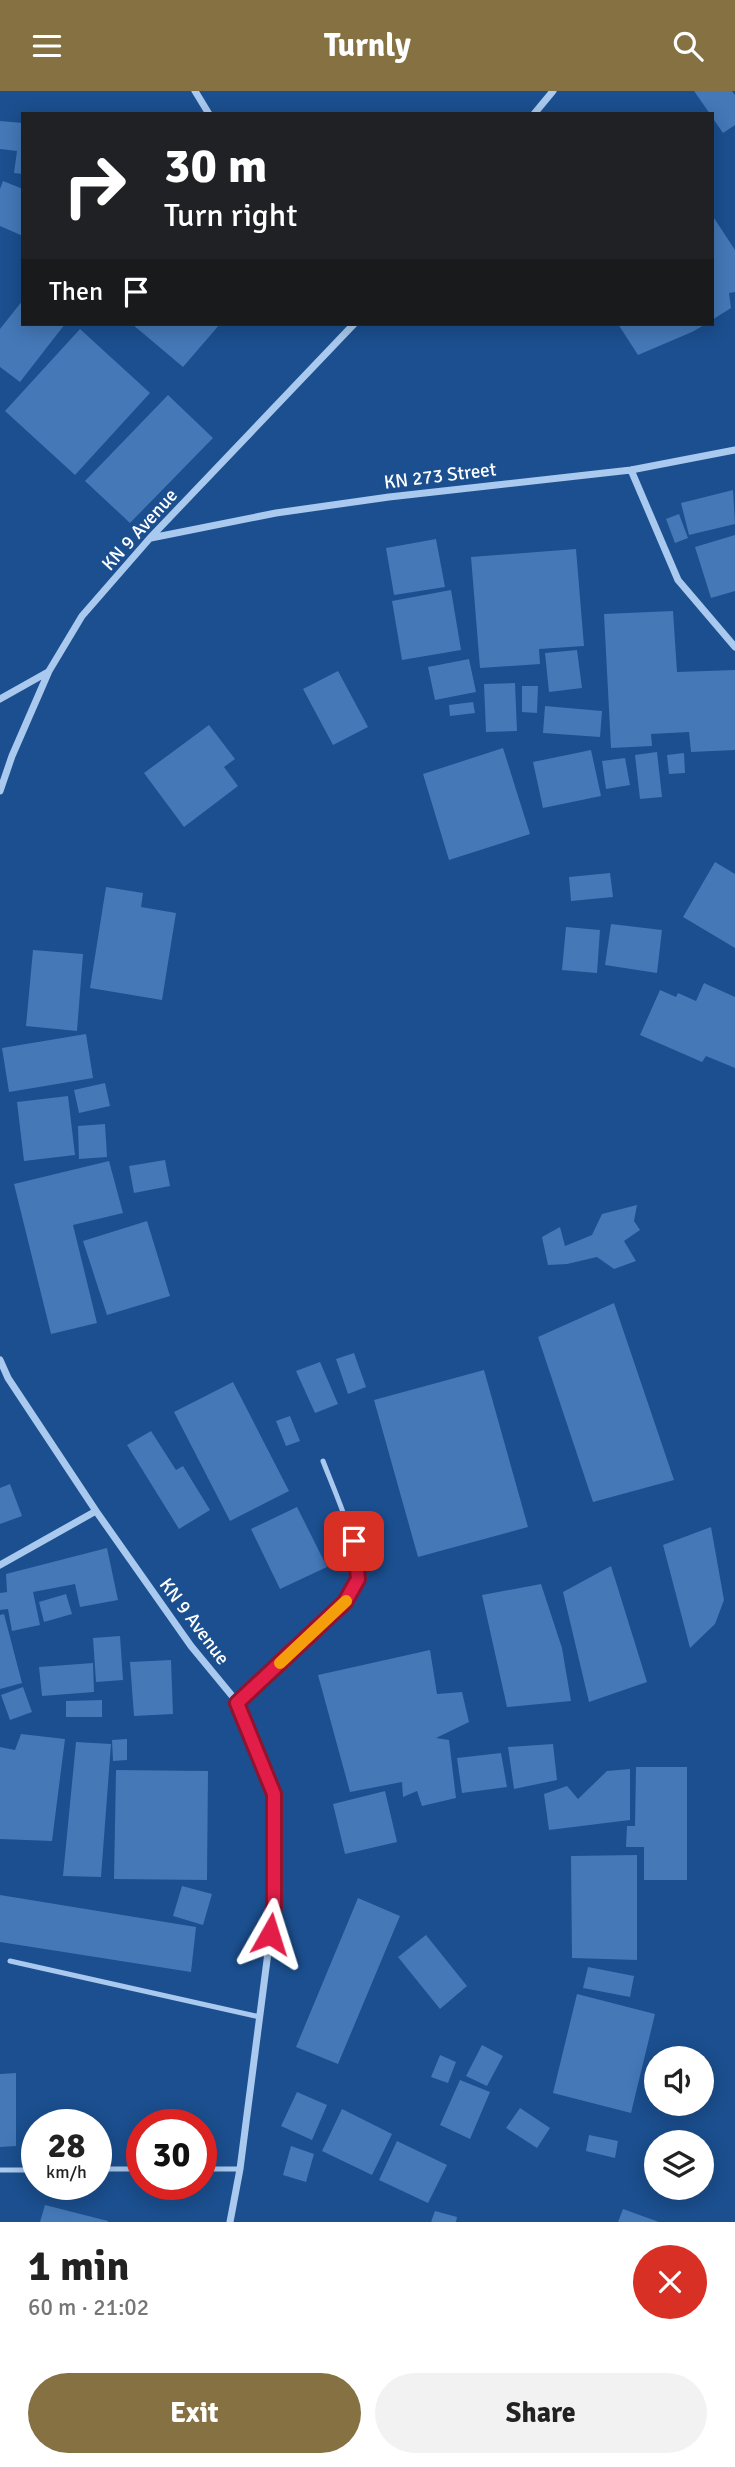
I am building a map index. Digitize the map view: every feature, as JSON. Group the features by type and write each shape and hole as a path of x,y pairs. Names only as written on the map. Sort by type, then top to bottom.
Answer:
{"street":[{"path":"195,91 208,112"},
{"path":"536,112 553,91"},
{"name":"KN 9 Avenue","path":"0,791 12,756 49,671 82,616 150,538 352,326"},
{"name":"KN 273 Street","path":"150,538 276,513 377,498 631,470 735,450"},
{"path":"631,470 678,580 735,647"},
{"path":"0,699 49,671"},
{"name":"KN 9 Avenue","path":"0,1360 8,1378 96,1511 191,1646 237,1703 274,1794 274,1906 240,2169 230,2222"},
{"path":"0,1565 96,1511"}],"lane":[{"path":"237,1703 345,1602 358,1579 354,1541 323,1461"},
{"path":"10,1961 260,2017"},
{"path":"0,2169 21,2169"},
{"path":"217,2169 240,2169"}],"building":[{"path":"694,91 732,91 735,95 735,125 723,133 714,120 714,112 709,112"},
{"path":"0,121 21,123 21,174 14,173 17,151 0,149"},
{"path":"3,181 21,188 21,235 0,226 0,189"},
{"path":"714,218 735,250 735,292 729,293 731,308 714,319"},
{"path":"21,303 21,326 63,326 20,382 0,367 0,329"},
{"path":"134,326 218,326 183,367"},
{"path":"619,326 702,326 692,332 638,355"},
{"path":"80,329 150,393 75,475 5,411"},
{"path":"168,395 213,438 130,523 85,481"},
{"path":"733,490 735,524 689,535 681,503"},
{"path":"679,514 688,538 675,543 666,519"},
{"path":"735,535 735,591 711,598 695,547"},
{"path":"436,539 445,587 394,595 386,548"},
{"path":"576,549 584,646 539,649 540,664 480,668 471,557"},
{"path":"451,590 461,650 402,660 392,601"},
{"path":"673,611 677,672 735,670 735,750 691,752 689,732 651,734 652,746 611,748 604,614"},
{"path":"577,650 582,688 549,692 545,653"},
{"path":"469,659 476,692 435,700 428,667"},
{"path":"338,671 368,727 333,745 303,689"},
{"path":"515,683 517,731 486,732 484,684"},
{"path":"522,686 538,686 537,713 522,712"},
{"path":"473,702 475,713 450,716 449,705"},
{"path":"545,706 602,711 600,737 543,733"},
{"path":"209,725 235,759 224,767 238,786 184,827 144,773"},
{"path":"503,748 530,834 449,860 423,774"},
{"path":"591,750 601,796 543,808 533,762"},
{"path":"657,752 662,797 640,799 635,755"},
{"path":"684,753 685,773 669,774 667,755"},
{"path":"625,758 630,785 606,789 602,761"},
{"path":"715,862 735,874 735,948 683,917"},
{"path":"610,873 613,897 571,901 569,877"},
{"path":"106,887 143,893 141,907 176,913 162,1000 90,988"},
{"path":"611,924 662,930 657,973 605,965"},
{"path":"566,927 600,930 597,973 562,970"},
{"path":"33,950 83,954 77,1031 26,1026"},
{"path":"704,983 735,997 735,1068 706,1056 702,1062 640,1035 660,990 676,997 678,993 696,1001"},
{"path":"86,1034 93,1078 9,1092 2,1048"},
{"path":"105,1083 110,1106 79,1113 74,1090"},
{"path":"68,1096 75,1155 24,1161 17,1102"},
{"path":"105,1124 107,1157 79,1159 78,1126"},
{"path":"165,1160 170,1186 134,1193 129,1166"},
{"path":"109,1161 123,1213 73,1225 97,1323 51,1334 14,1184"},
{"path":"637,1205 634,1221 640,1230 624,1241 636,1261 614,1269 597,1257 548,1265 542,1237 560,1227 565,1246 592,1235 602,1214"},
{"path":"147,1221 170,1296 107,1315 83,1241"},
{"path":"614,1303 674,1480 593,1502 538,1337"},
{"path":"354,1353 366,1387 348,1394 336,1359"},
{"path":"320,1362 338,1404 315,1413 296,1371"},
{"path":"484,1370 528,1527 418,1557 374,1400"},
{"path":"233,1382 289,1491 230,1521 174,1412"},
{"path":"290,1416 300,1441 286,1446 276,1421"},
{"path":"151,1431 176,1470 183,1466 210,1510 179,1529 127,1445"},
{"path":"10,1484 22,1516 0,1524 0,1488"},
{"path":"297,1507 327,1567 280,1589 251,1529"},
{"path":"711,1527 724,1600 715,1624 690,1648 663,1545"},
{"path":"107,1548 118,1600 80,1607 75,1584 33,1592 40,1625 12,1631 8,1609 0,1610 0,1593 7,1592 6,1574"},
{"path":"611,1566 647,1682 589,1702 563,1592"},
{"path":"541,1584 562,1648 571,1701 507,1707 482,1595"},
{"path":"66,1594 72,1614 44,1622 39,1602"},
{"path":"4,1614 22,1683 0,1689 0,1615"},
{"path":"120,1636 123,1680 96,1682 93,1638"},
{"path":"430,1650 437,1694 462,1692 469,1722 436,1738 449,1740 456,1798 422,1806 417,1791 403,1797 402,1782 350,1792 318,1675"},
{"path":"171,1660 173,1714 134,1716 130,1662"},
{"path":"93,1663 94,1692 42,1696 39,1667"},
{"path":"23,1687 32,1712 10,1720 1,1695"},
{"path":"102,1700 102,1717 66,1717 66,1701"},
{"path":"21,1734 65,1739 52,1841 0,1839 0,1747 15,1750"},
{"path":"127,1739 127,1760 113,1761 112,1740"},
{"path":"76,1742 111,1744 101,1877 63,1876"},
{"path":"553,1744 557,1780 514,1789 508,1747"},
{"path":"501,1753 507,1787 462,1793 457,1758"},
{"path":"636,1767 687,1767 687,1880 644,1880 644,1847 626,1847 627,1826 635,1826"},
{"path":"630,1769 630,1820 549,1830 544,1794 567,1786 578,1799 607,1771"},
{"path":"116,1770 208,1771 207,1880 114,1879"},
{"path":"385,1791 397,1842 345,1854 333,1804"},
{"path":"637,1855 637,1960 572,1958 571,1856"},
{"path":"182,1886 212,1894 203,1925 173,1916"},
{"path":"0,1895 196,1927 191,1972 0,1942"},
{"path":"358,1898 400,1916 338,2064 296,2047"},
{"path":"426,1935 467,1986 440,2009 398,1957"},
{"path":"588,1967 634,1976 630,1997 583,1988"},
{"path":"577,1994 655,2014 647,2046 644,2046 644,2059 631,2113 553,2093"},
{"path":"482,2045 503,2056 487,2086 466,2076"},
{"path":"440,2055 456,2062 448,2083 431,2077"},
{"path":"16,2073 16,2146 0,2147 0,2074"},
{"path":"460,2080 490,2092 470,2139 440,2125"},
{"path":"297,2092 327,2105 312,2140 281,2126"},
{"path":"520,2108 550,2128 537,2148 506,2128"},
{"path":"342,2109 392,2134 372,2175 322,2151"},
{"path":"589,2135 618,2141 615,2158 586,2151"},
{"path":"397,2141 447,2165 428,2203 379,2180"},
{"path":"291,2146 314,2154 306,2182 283,2175"},
{"path":"45,2205 108,2221 108,2222 40,2222"},
{"path":"623,2209 659,2222 618,2222"},
{"path":"435,2211 457,2217 456,2222 431,2222"}],"slow traffic":[{"path":"280,1663 346,1601"}],"route":[{"path":"270,1934 274,1906 274,1794 237,1703 345,1602 358,1579 354,1541"}]}
